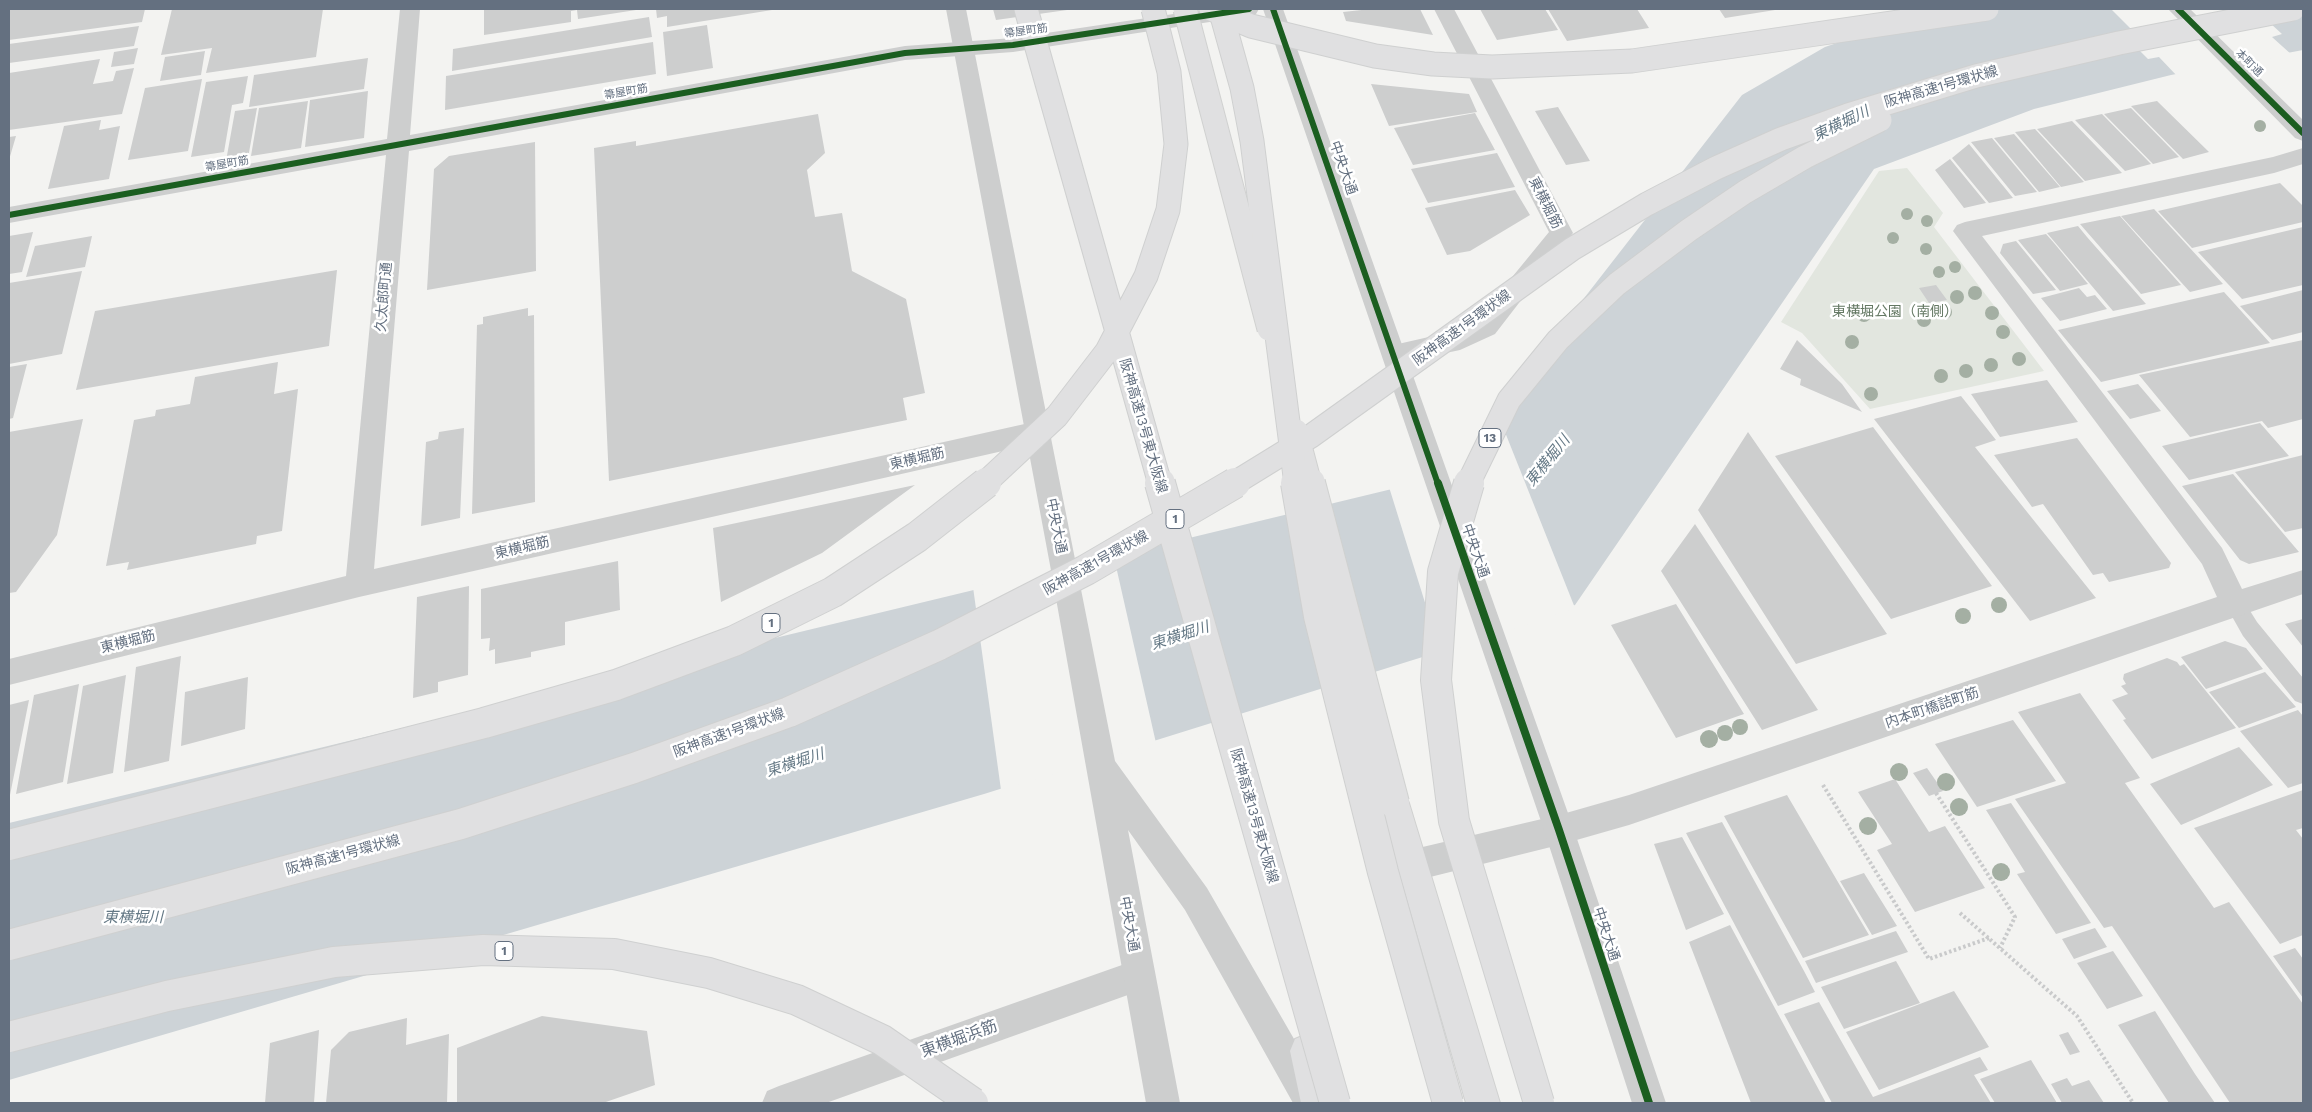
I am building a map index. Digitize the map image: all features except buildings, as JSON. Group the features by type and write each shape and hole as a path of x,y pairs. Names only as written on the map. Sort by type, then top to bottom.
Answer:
{"main road":[{"name":"阪神高速13号東大阪線","path":"1026,9 1335,1103"},
{"path":"1030,9 1251,790 1318,1103"},
{"name":"1","path":"9,845 484,723 616,685 734,641 834,592 918,537 994,476 1057,416 1107,351 1146,276 1168,210 1176,144 1169,72 1153,9"},
{"path":"1185,9 1394,803 1483,1103"},
{"path":"1211,9 1250,26 1366,54 1433,64 1492,67 1632,61 1987,9"},
{"path":"1220,9 1242,88 1252,141 1292,462 1319,616 1383,872 1448,1103"},
{"name":"阪神高速1号環状線","path":"9,944 461,824 634,768 789,712 939,645 1086,570 1204,502 1311,436 1572,249 1647,204 1716,168 1781,139 1864,109 1967,78 2293,9"},
{"name":"13","path":"1539,1103 1454,821 1436,680 1443,572 1472,475 1509,400 1558,340 1617,284 1689,230 1745,192 1805,157 1866,126 1985,78 2046,60"},
{"name":"1","path":"9,1037 166,996 334,962 482,950 614,954 710,973 797,1000 882,1040 973,1103"}],"street":[{"name":"久太郎町通","path":"358,584 410,9"},
{"name":"中央大通","path":"956,9 1064,565 1163,1103"},
{"name":"箒屋町筋","path":"9,214 905,53 1013,45 1249,9"},
{"name":"中央大通","path":"1273,9 1426,443 1495,649 1559,830 1649,1103"},
{"name":"東横堀筋","path":"1394,354 1460,340 1486,327 1561,233 1444,9"},
{"name":"本町通","path":"2178,9 2303,133"},
{"path":"2235,604 2212,556 1965,231 2274,165 2303,156"},
{"name":"東横堀筋","path":"9,672 358,584 1038,432"},
{"name":"内本町橋詰町筋","path":"1414,866 1559,830 1629,810 2303,582"},
{"path":"1100,764 1196,899 1312,1103"},
{"name":"東横堀浜筋","path":"779,1103 1138,975"}],"lane":[{"path":"2235,604 2250,629 2303,694"}],"path":[{"path":"1936,793 2014,917 2000,948"},
{"path":"1830,796 1929,959 1989,938"},
{"path":"1960,913 2077,1016 2133,1103"}],"green space":[{"name":"東横堀公園（南側）","path":"1907,168 1943,213 1934,227 2044,371 1870,409 1802,333 1781,322 1879,171"}],"water":[{"name":"東横堀川","path":"1938,9 2303,9 2303,50 2171,75 2034,109 1874,169 1575,605 1477,640 984,794 9,1080 9,823 1392,489 1487,423 1742,95 1825,47"}],"pier":[{"path":"2111,9 2242,9 2270,23 2282,34 2272,37 2292,55 2177,76 2159,57 2148,59 2137,48 2147,45"},
{"path":"1495,407 1575,608 1441,654 1389,487 1485,421"},
{"path":"1113,553 1156,743 1001,790 973,587"}],"cycle path":[{"path":"9,215 905,53 1013,45 1249,9"},
{"path":"1273,9 1559,830 1649,1103"},
{"path":"2178,9 2303,133"}]}
